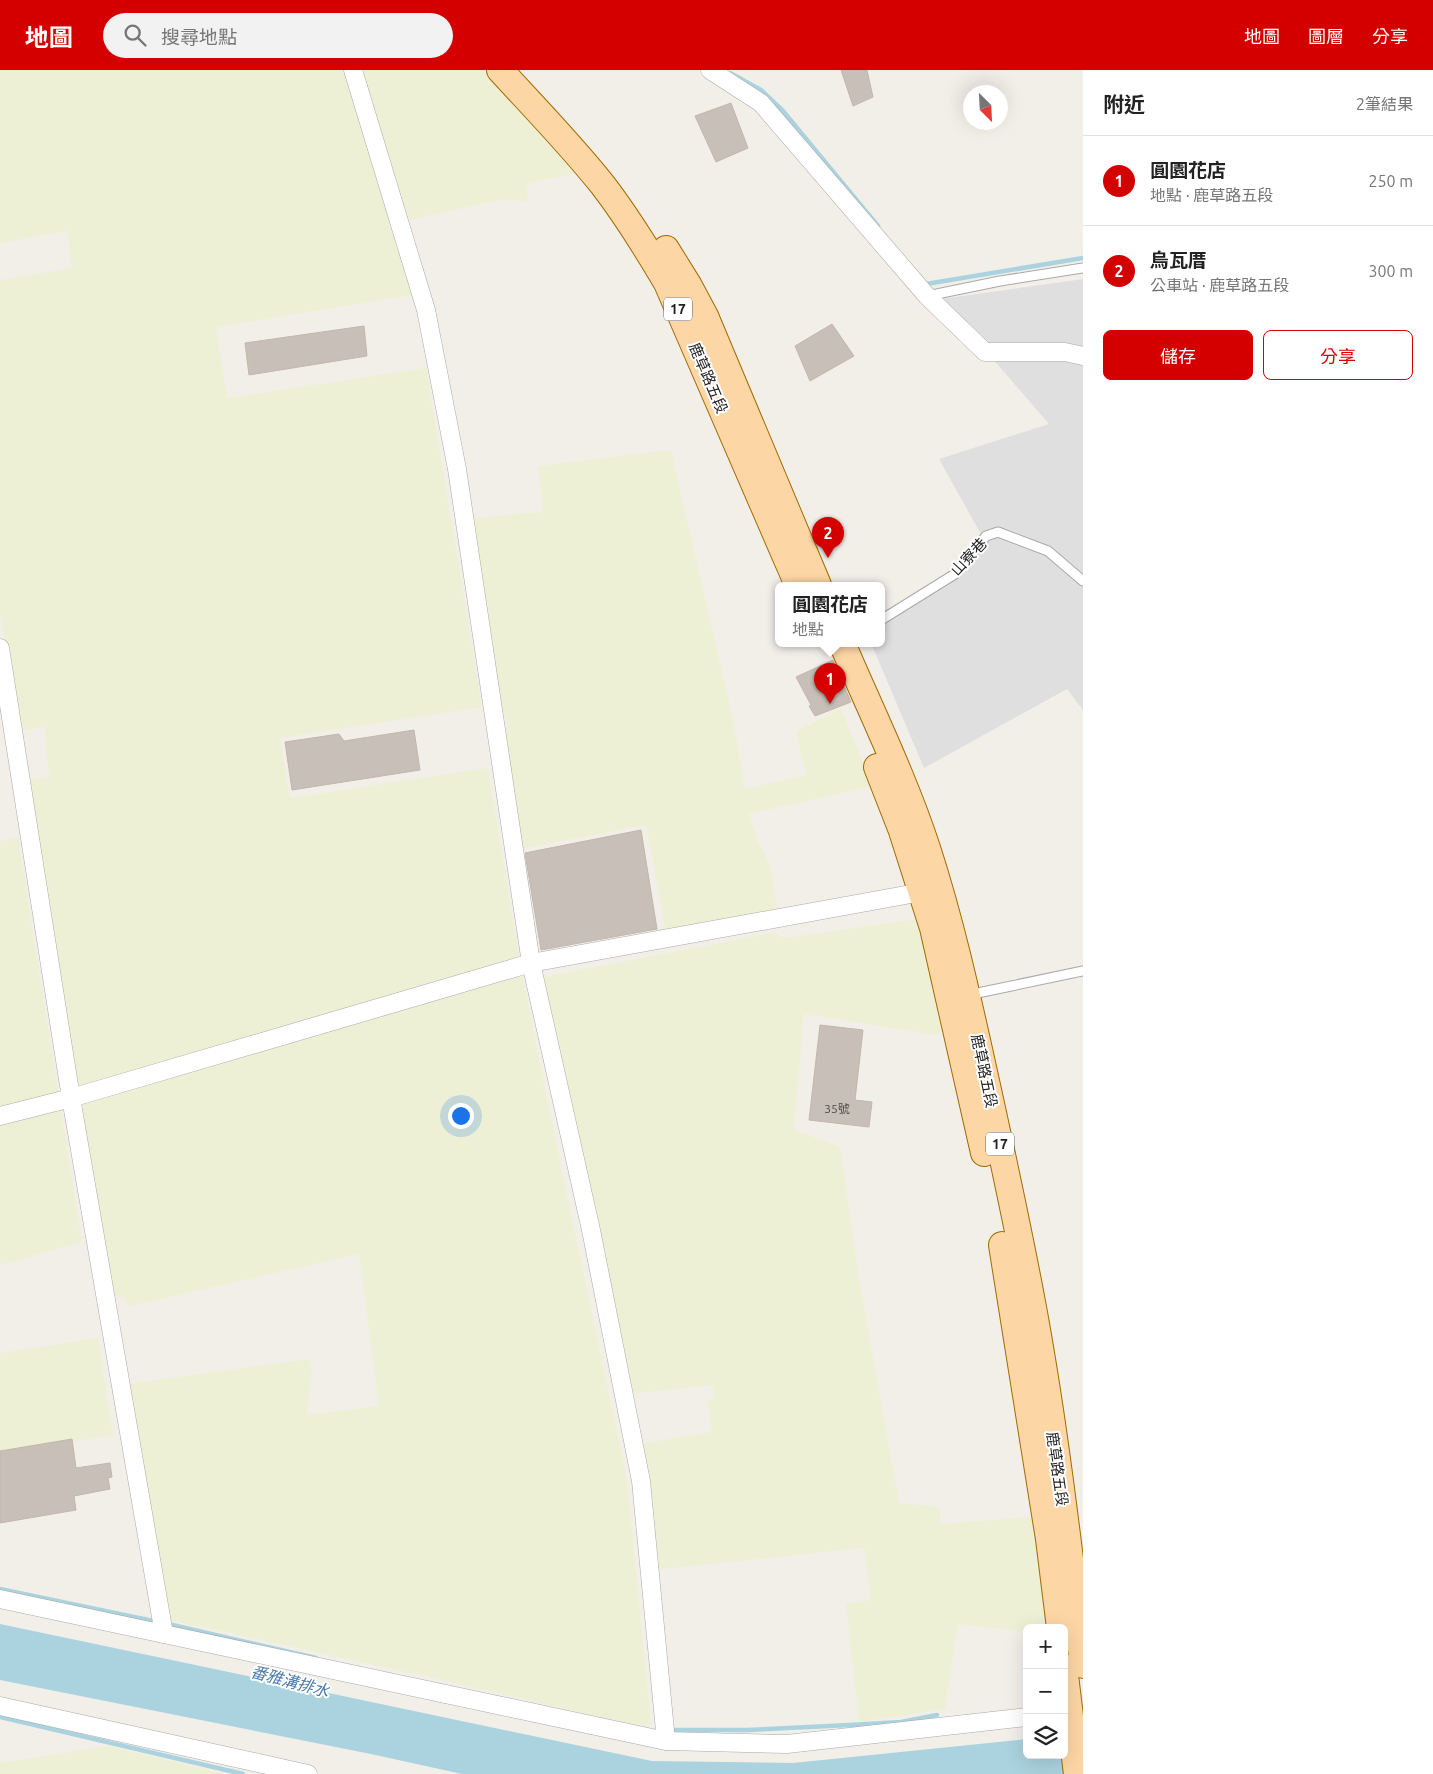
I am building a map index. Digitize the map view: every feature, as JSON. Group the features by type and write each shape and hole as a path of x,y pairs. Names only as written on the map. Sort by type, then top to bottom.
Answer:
{"main road":[{"name":"鹿草路五段","path":"500,70 570,145 602,185 639,236 667,283 797,582"},
{"name":"鹿草路五段","path":"524,70 586,138 637,202 689,286 705,316 817,582"},
{"name":"鹿草路五段","path":"835,647 902,831 933,928 958,997"},
{"name":"鹿草路五段","path":"835,647 911,804 927,848 951,927 958,997 1008,1276 1067,1538 1083,1665"},
{"name":"鹿草路五段","path":"1060,1624 1067,1538"},
{"path":"1064,1669 1072,1714 1077,1774"}],"street":[{"path":"353,70 428,319 457,469 531,963 591,1230 642,1481 666,1741"},
{"path":"710,70 761,103 927,296 985,352 1065,352 1083,356"},
{"path":"0,648 71,1098 164,1634"},
{"path":"0,1116 71,1098 531,963 922,892"},
{"path":"0,1599 666,1741 786,1744 1023,1717"},
{"path":"0,1706 308,1774"}],"lane":[{"path":"927,296 1000,281 1083,268"},
{"name":"山寮巷","path":"885,618 955,574 986,536 998,532 1048,551 1083,581"},
{"path":"958,997 1083,971"}],"shaded area":[{"path":"1083,279 1083,710 1067,689 924,768 873,647 885,647 885,611 988,547 939,459 1049,424 941,299"}],"green space":[{"path":"0,70 344,70 369,145 413,295 216,327 227,398 426,368 482,707 280,738 290,798 488,768 519,957 627,1480 651,1724 635,1725 407,1672 169,1620 127,1384 308,1359 312,1371 307,1415 379,1406 359,1254 129,1306 123,1297 114,1296 77,1086 27,780 49,777 44,727 19,731 0,613 0,280 72,268 67,231 0,243"},
{"path":"360,70 487,70 576,165 576,173 526,184 528,201 498,200 410,220 387,159"},
{"path":"671,451 733,719 745,789 806,775 796,731 841,709 873,786 749,814 756,838 770,864 777,909 666,934 646,825 521,849 501,730 508,726 501,708 472,518 543,512 538,466"},
{"path":"18,838 82,1242 0,1265 0,841"},
{"path":"917,919 945,1029 937,1035 804,1014 794,1130 840,1147 860,1284 899,1503 940,1507 940,1524 1032,1517 1048,1624 1023,1624 1023,1632 958,1624 945,1709 859,1722 846,1604 871,1600 864,1548 654,1570 640,1444 712,1432 707,1399 715,1399 712,1385 630,1394 542,977 772,933 785,938"},
{"path":"98,1338 113,1435 0,1453 0,1353"},
{"path":"108,1746 225,1774 0,1774 0,1763"}],"water":[{"path":"0,1624 652,1761 793,1763 1023,1739 1023,1759 1068,1759 1083,1774 462,1774 0,1680"}],"building":[{"path":"841,70 867,70 873,97 853,106"},
{"path":"731,103 748,148 716,162 695,116"},
{"path":"832,324 854,356 810,381 795,346"},
{"path":"364,326 367,356 249,375 245,343"},
{"path":"833,660 851,702 815,716 796,677"},
{"path":"414,730 420,770 292,790 285,742 339,734 344,741"},
{"path":"641,830 657,929 541,950 525,853"},
{"path":"820,1025 863,1030 855,1100 872,1102 869,1127 809,1120"},
{"path":"72,1439 76,1468 110,1463 112,1477 108,1478 110,1489 74,1496 76,1510 0,1523 0,1451"}],"waterway":[{"path":"730,73 761,90 783,111 878,226"},
{"path":"924,282 926,284 1083,258"},
{"path":"0,1589 158,1622"},
{"path":"168,1624 316,1658"},
{"path":"668,1730 748,1730 850,1725 901,1722 937,1715"},
{"path":"0,1717 243,1774"}],"place":[{"name":"烏瓦厝","path":"828,558"},
{"name":"圓園花店","path":"830,704"}],"water label":[{"name":"番雅溝排水","path":"290,1681"}]}
